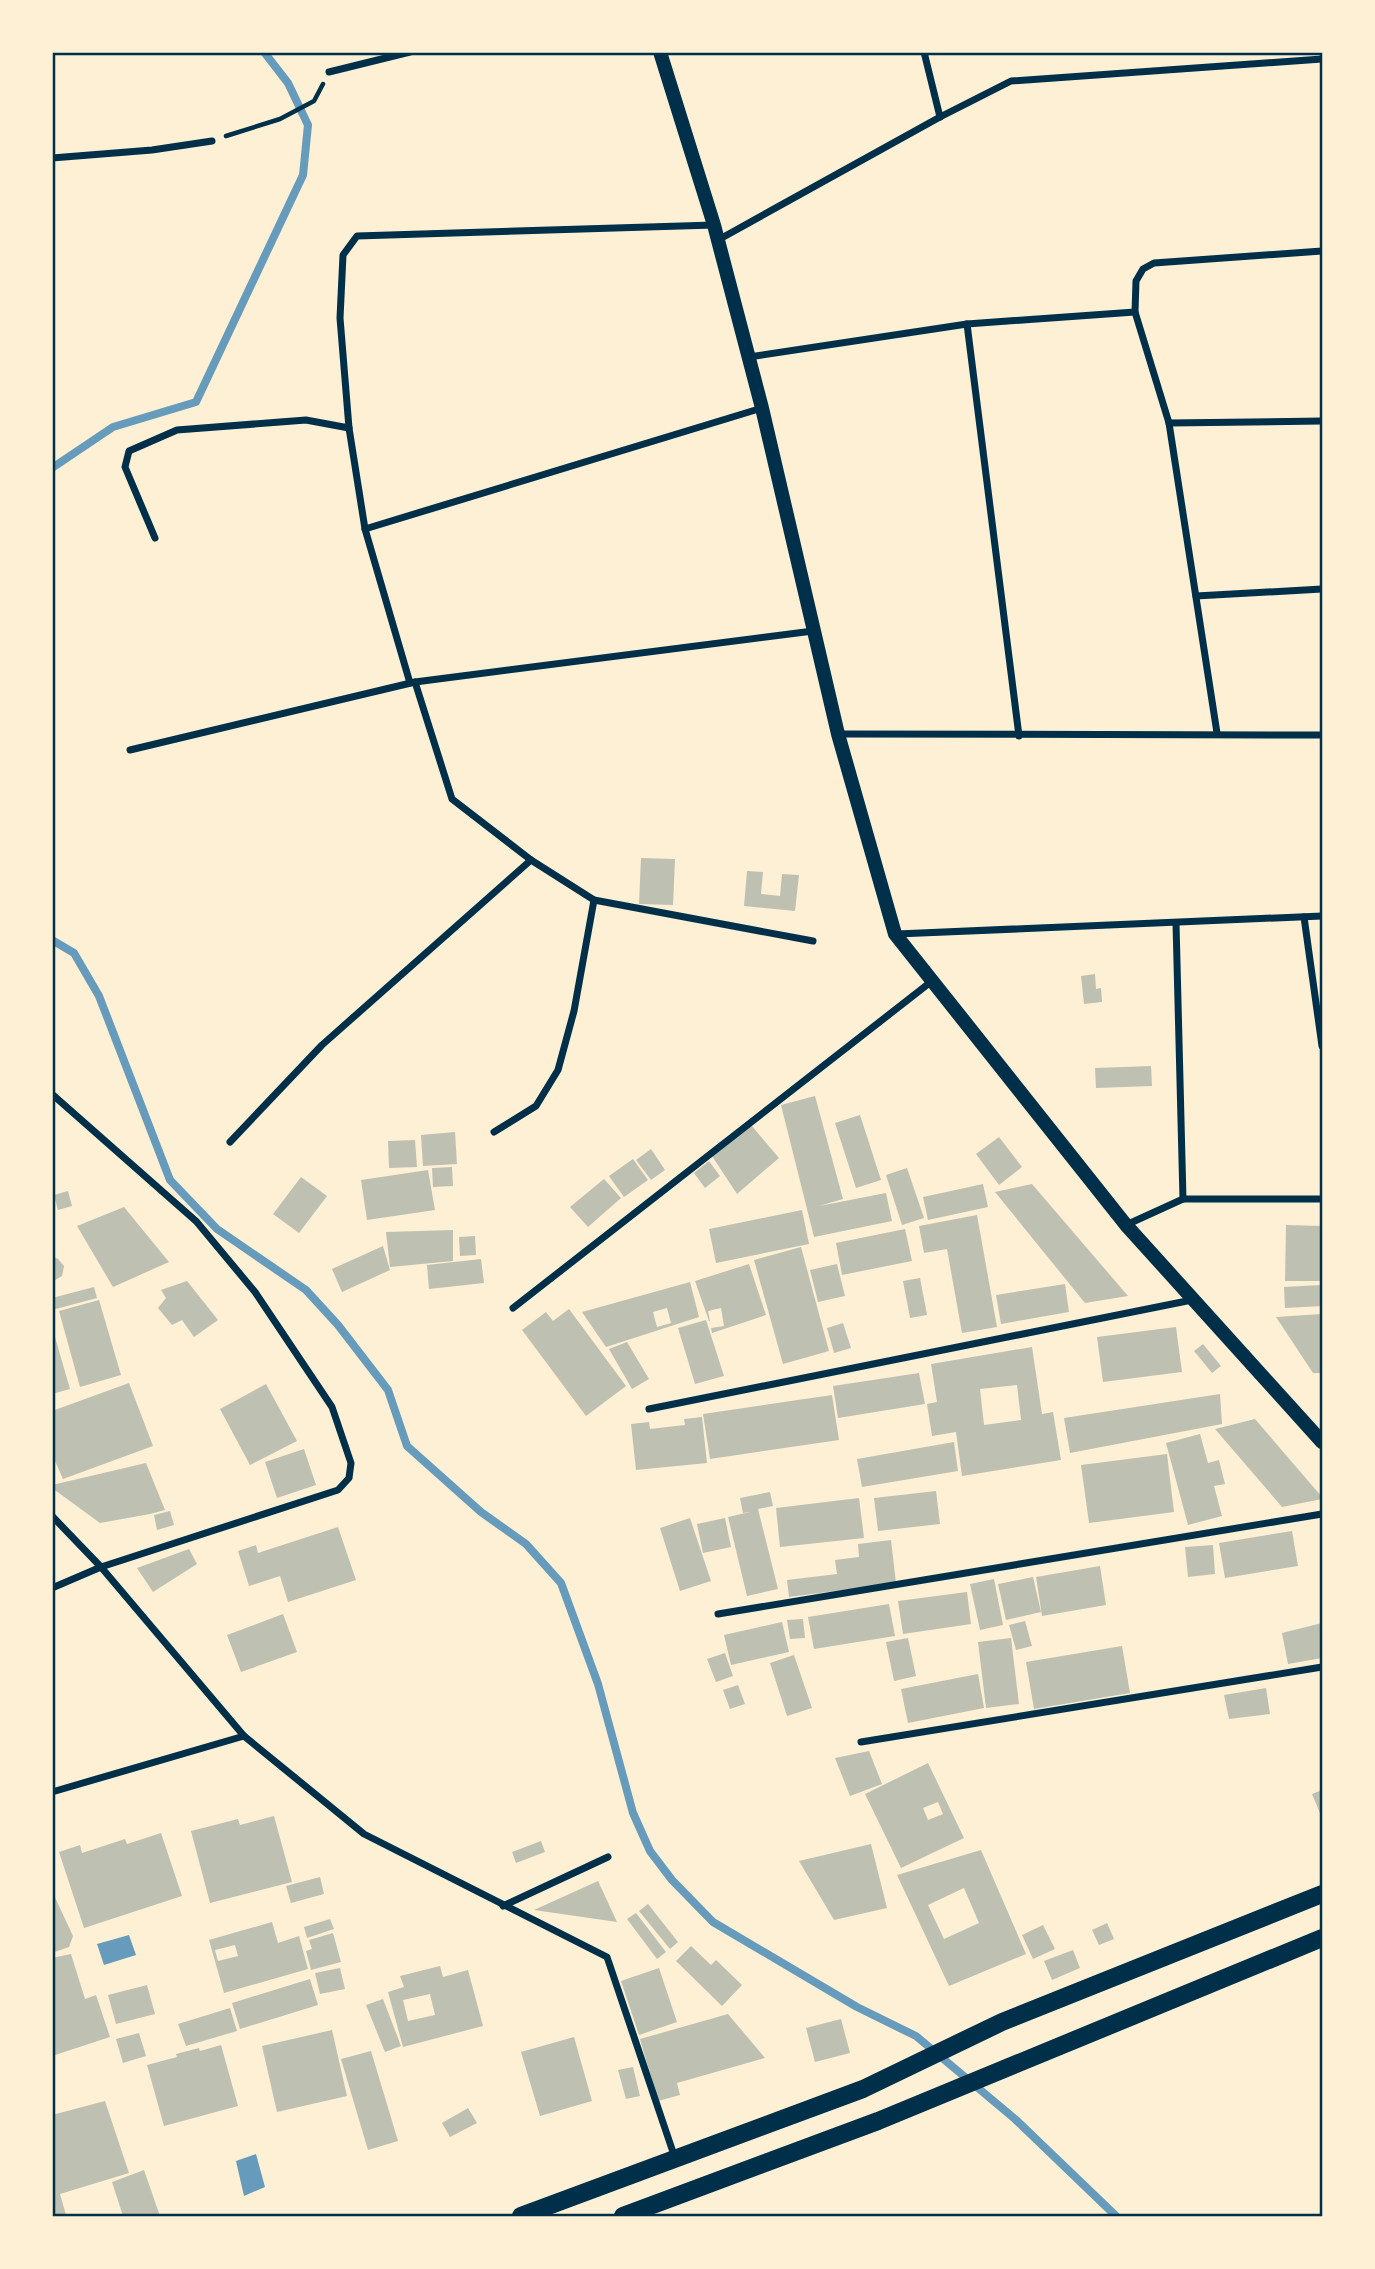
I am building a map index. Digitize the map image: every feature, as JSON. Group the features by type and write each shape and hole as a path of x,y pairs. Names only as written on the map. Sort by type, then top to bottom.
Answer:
{"main road":[{"path":"660,52 718,240 762,408 838,734 895,934 1126,1225 1322,1442"},
{"path":"521,2217 863,2089 1002,2022 1322,1894"},
{"path":"623,2217 878,2121 1322,1938"}],"street":[{"path":"330,72 410,52"},
{"path":"923,52 940,117"},
{"path":"718,240 940,117 1011,81 1322,59"},
{"path":"52,158 212,141"},
{"path":"714,225 357,236 343,255 341,293 340,318 349,428 365,529 452,799 531,860 594,900 813,941"},
{"path":"1217,733 1169,423 1135,312 1136,281 1143,269 1154,263 1322,251"},
{"path":"749,357 967,324 1135,312"},
{"path":"967,324 1019,736"},
{"path":"365,529 762,408"},
{"path":"155,538 125,467 129,451 177,430 306,420 349,428"},
{"path":"1169,423 1322,421"},
{"path":"1196,596 1322,589"},
{"path":"130,750 413,682 813,631"},
{"path":"838,734 1019,736 1217,733 1322,736"},
{"path":"230,1142 322,1045 531,860"},
{"path":"494,1132 536,1106 558,1070 574,1011 594,900"},
{"path":"895,934 1322,916"},
{"path":"1304,917 1322,1046"},
{"path":"1176,923 1183,1199"},
{"path":"513,1308 932,981"},
{"path":"52,1094 196,1221 255,1292 332,1407 351,1463 349,1478 338,1490 101,1567 52,1588"},
{"path":"1126,1225 1183,1199 1322,1199"},
{"path":"649,1409 1192,1300"},
{"path":"718,1614 1322,1514"},
{"path":"52,1516 101,1567 244,1736 364,1834 607,1957 676,2159"},
{"path":"861,1742 1322,1667"},
{"path":"52,1792 244,1736"},
{"path":"503,1906 607,1857"}],"path":[{"path":"212,141 280,119 314,101"}],"water":[{"path":"129,1935 136,1955 104,1965 97,1944"},
{"path":"256,2154 265,2187 244,2196 236,2161"}],"building":[{"path":"641,858 675,859 673,905 639,904"},
{"path":"747,871 763,872 761,894 780,896 782,874 799,875 795,911 744,906"},
{"path":"1095,974 1096,989 1101,988 1102,1002 1084,1004 1081,976"},
{"path":"1151,1066 1152,1086 1096,1088 1095,1068"},
{"path":"815,1096 843,1199 819,1206 886,1193 892,1221 814,1237 781,1105"},
{"path":"860,1115 881,1180 856,1188 835,1123"},
{"path":"751,1125 779,1158 737,1194 712,1156"},
{"path":"455,1132 457,1164 423,1166 421,1135"},
{"path":"999,1137 1022,1167 999,1185 976,1154"},
{"path":"415,1140 417,1167 389,1168 388,1141"},
{"path":"651,1149 665,1170 651,1180 636,1160"},
{"path":"633,1159 648,1180 624,1197 609,1176"},
{"path":"709,1161 720,1176 705,1188 694,1173"},
{"path":"452,1167 453,1186 433,1187 432,1168"},
{"path":"907,1168 924,1218 902,1225 886,1175"},
{"path":"428,1170 435,1210 367,1220 361,1180"},
{"path":"301,1177 327,1196 299,1233 273,1214"},
{"path":"604,1179 621,1198 588,1227 570,1207"},
{"path":"983,1184 988,1207 928,1220 923,1197"},
{"path":"1032,1184 1128,1296 1085,1303 995,1192"},
{"path":"68,1191 72,1206 58,1210 54,1195"},
{"path":"124,1207 169,1262 113,1287 77,1226"},
{"path":"802,1210 809,1244 716,1263 709,1229"},
{"path":"977,1215 997,1327 962,1333 947,1249 924,1253 919,1226"},
{"path":"1286,1225 1322,1226 1322,1281 1285,1281"},
{"path":"905,1229 912,1261 842,1275 836,1243"},
{"path":"453,1230 453,1261 390,1267 386,1232"},
{"path":"475,1236 476,1255 460,1256 459,1237"},
{"path":"383,1246 390,1270 342,1292 332,1269"},
{"path":"801,1247 829,1351 783,1364 754,1260"},
{"path":"52,1256 64,1266 62,1276 52,1282"},
{"path":"481,1259 484,1283 429,1289 427,1265"},
{"path":"749,1264 766,1315 712,1333 711,1328 724,1326 721,1308 708,1311 709,1321 695,1281"},
{"path":"837,1264 845,1296 818,1302 810,1270"},
{"path":"920,1278 927,1315 910,1318 903,1281"},
{"path":"187,1281 218,1320 194,1337 182,1320 172,1325 158,1308 166,1298 161,1290"},
{"path":"690,1282 699,1317 606,1347 582,1312","holes":["667,1308 671,1323 657,1327 653,1312"]},
{"path":"1065,1284 1069,1312 1001,1324 996,1295"},
{"path":"1322,1285 1322,1306 1285,1308 1284,1287"},
{"path":"94,1287 97,1298 52,1310 52,1298"},
{"path":"99,1300 121,1375 80,1387 59,1311"},
{"path":"569,1309 626,1386 586,1416 522,1330 546,1312 553,1321"},
{"path":"1322,1314 1322,1373 1313,1373 1276,1317"},
{"path":"706,1320 724,1376 695,1384 678,1328"},
{"path":"843,1323 851,1348 834,1353 827,1328"},
{"path":"1176,1327 1182,1372 1103,1382 1097,1337"},
{"path":"52,1337 55,1337 70,1389 52,1394"},
{"path":"627,1342 649,1379 632,1389 609,1349"},
{"path":"1203,1344 1221,1366 1212,1373 1194,1351"},
{"path":"1032,1347 1042,1414 1053,1412 1061,1460 962,1476 956,1432 932,1436 927,1404 937,1402 931,1364","holes":["1017,1385 1021,1420 984,1425 980,1389"]},
{"path":"919,1373 925,1404 838,1418 833,1386"},
{"path":"129,1383 153,1446 63,1479 52,1454 52,1411"},
{"path":"266,1384 297,1441 250,1465 220,1409"},
{"path":"1220,1394 1222,1424 1070,1453 1064,1418"},
{"path":"832,1395 839,1440 710,1459 703,1414"},
{"path":"702,1417 707,1463 636,1470 631,1424 649,1422 650,1429 685,1425 684,1419"},
{"path":"1255,1419 1322,1499 1282,1507 1215,1429"},
{"path":"1200,1434 1208,1463 1219,1460 1225,1484 1214,1486 1222,1516 1188,1525 1166,1443"},
{"path":"954,1442 958,1471 862,1487 857,1459"},
{"path":"304,1449 316,1485 277,1498 265,1462"},
{"path":"1167,1454 1174,1512 1089,1523 1081,1465"},
{"path":"146,1463 165,1510 100,1523 52,1488 52,1485"},
{"path":"936,1491 940,1524 878,1531 874,1498"},
{"path":"770,1492 773,1506 758,1509 778,1589 747,1596 728,1517 750,1512 743,1513 740,1498"},
{"path":"859,1498 864,1538 780,1547 776,1508"},
{"path":"170,1511 174,1525 157,1530 154,1515"},
{"path":"690,1518 711,1581 680,1591 660,1528"},
{"path":"725,1518 731,1547 703,1553 697,1524"},
{"path":"338,1527 356,1580 288,1602 280,1576 249,1586 238,1551 256,1545 258,1553"},
{"path":"1292,1531 1298,1566 1225,1578 1219,1543"},
{"path":"891,1540 896,1583 789,1597 787,1580 837,1574 835,1560 859,1557 858,1544"},
{"path":"1213,1545 1215,1574 1188,1577 1185,1547"},
{"path":"189,1549 197,1564 153,1592 137,1568"},
{"path":"1100,1566 1106,1605 1042,1616 1036,1577"},
{"path":"1033,1577 1041,1612 1006,1620 998,1584"},
{"path":"994,1579 1003,1625 980,1630 970,1584"},
{"path":"967,1592 971,1624 903,1634 898,1601"},
{"path":"889,1604 895,1636 814,1649 808,1617"},
{"path":"283,1614 297,1652 241,1672 227,1635"},
{"path":"803,1619 805,1638 790,1639 787,1620"},
{"path":"1025,1621 1032,1646 1016,1650 1009,1625"},
{"path":"782,1622 789,1652 731,1665 724,1635"},
{"path":"1322,1623 1322,1658 1288,1664 1282,1633"},
{"path":"908,1638 916,1676 894,1681 886,1642"},
{"path":"1011,1638 1019,1704 986,1708 978,1642"},
{"path":"1122,1646 1130,1693 1034,1709 1026,1662"},
{"path":"725,1653 733,1676 716,1682 707,1659"},
{"path":"794,1655 812,1708 787,1716 770,1663"},
{"path":"978,1674 984,1708 908,1723 901,1689"},
{"path":"738,1685 745,1704 730,1709 723,1690"},
{"path":"1266,1688 1270,1714 1229,1719 1224,1695"},
{"path":"869,1751 882,1784 850,1796 835,1758"},
{"path":"928,1763 964,1838 901,1868 865,1794","holes":["938,1802 943,1814 928,1820 923,1808"]},
{"path":"1322,1790 1322,1818 1312,1794"},
{"path":"274,1816 292,1882 210,1903 191,1831 238,1819 240,1825"},
{"path":"161,1833 182,1896 84,1928 59,1852 80,1845 82,1853 125,1839 127,1844"},
{"path":"541,1841 545,1852 516,1863 512,1852"},
{"path":"871,1844 887,1908 834,1920 799,1861"},
{"path":"981,1850 1026,1954 949,1986 897,1875","holes":["964,1888 979,1923 944,1939 928,1905"]},
{"path":"320,1877 324,1894 291,1903 286,1886"},
{"path":"598,1881 617,1922 534,1910"},
{"path":"52,1891 73,1936 69,1947 52,1953"},
{"path":"648,1904 678,1942 670,1949 639,1911"},
{"path":"636,1913 666,1952 657,1959 627,1919"},
{"path":"330,1919 334,1929 307,1938 304,1927"},
{"path":"272,1922 278,1943 299,1936 308,1969 224,1993 209,1940","holes":["235,1945 238,1956 218,1961 215,1950"]},
{"path":"1107,1923 1114,1939 1099,1945 1092,1930"},
{"path":"1043,1925 1055,1949 1033,1959 1022,1935"},
{"path":"333,1933 341,1962 311,1970 306,1951 312,1949 309,1940"},
{"path":"691,1946 711,1965 716,1960 742,1985 722,2006 676,1961"},
{"path":"1073,1950 1080,1968 1052,1980 1044,1961"},
{"path":"71,1954 85,1999 96,1995 110,2037 52,2056 52,1958"},
{"path":"440,1966 443,1977 468,1970 483,2026 403,2047 388,1992 404,1987 400,1976","holes":["430,1994 435,2015 408,2021 403,2000"]},
{"path":"340,1968 345,1989 320,1994 315,1973"},
{"path":"659,1968 677,2022 639,2035 621,1981"},
{"path":"310,1979 318,2005 240,2029 232,2003"},
{"path":"147,1985 155,2014 116,2024 108,1995"},
{"path":"383,1999 401,2046 385,2052 366,2005"},
{"path":"230,2008 237,2031 186,2046 178,2024"},
{"path":"728,2014 765,2058 677,2083 680,2095 658,2101 640,2039"},
{"path":"841,2019 850,2053 815,2062 806,2028"},
{"path":"332,2030 347,2096 277,2112 262,2046"},
{"path":"139,2033 146,2056 123,2063 116,2039"},
{"path":"574,2037 592,2101 540,2116 521,2052"},
{"path":"221,2045 238,2106 164,2126 147,2065 177,2057 176,2054"},
{"path":"371,2051 398,2141 368,2150 341,2059"},
{"path":"633,2067 640,2096 626,2099 618,2070"},
{"path":"105,2101 129,2173 60,2194 66,2215 52,2216 52,2115"},
{"path":"468,2108 477,2123 450,2137 442,2123"},
{"path":"144,2170 160,2216 123,2216 112,2182"}],"waterway":[{"path":"52,468 113,427 196,402 303,175 308,125 288,83 264,52"},
{"path":"52,940 74,953 99,996 170,1180 217,1229 306,1290 338,1325 388,1390 407,1446 481,1512 526,1544 561,1583 598,1684 633,1813 650,1851 672,1880 713,1922 857,2007 916,2036 1015,2119 1116,2216"}]}
